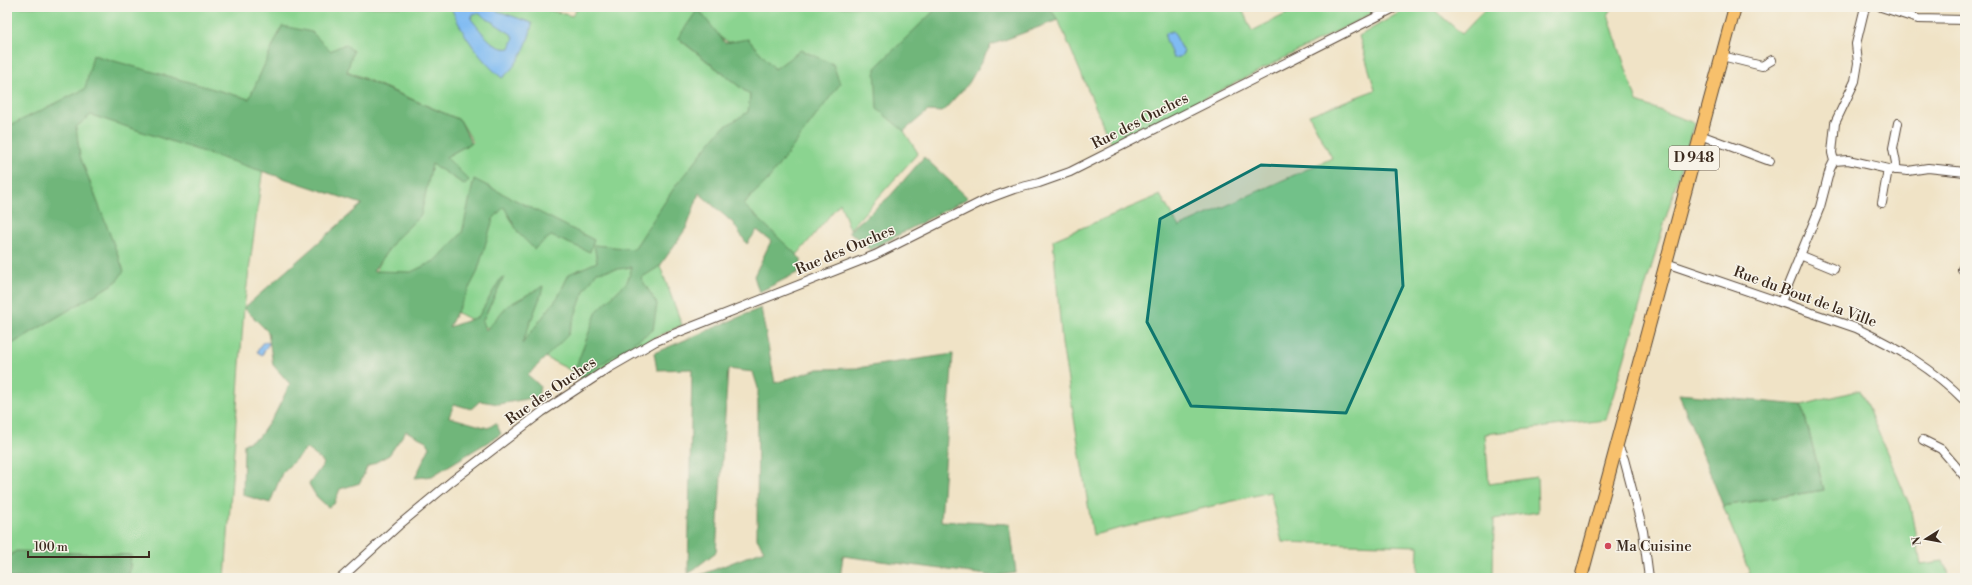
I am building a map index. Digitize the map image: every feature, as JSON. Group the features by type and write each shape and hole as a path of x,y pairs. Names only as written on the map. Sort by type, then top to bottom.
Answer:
{"main road":[{"name":"D 948","path":"1581,578 1735,7"}],"street":[{"name":"Rue des Ouches","path":"341,578 404,520 452,481 536,417 609,368 656,341 875,255 987,199 1014,188 1039,183 1070,172 1396,7"},
{"path":"1781,302 1820,207 1834,161 1832,152 1835,123 1855,81 1858,63 1856,44 1864,11 1867,7"},
{"path":"1881,7 1918,19 1965,20"},
{"path":"1722,56 1762,66 1772,60"},
{"path":"1882,204 1891,170 1896,163 1893,148 1898,123"},
{"path":"1700,135 1770,161"},
{"path":"1834,161 1848,160 1891,170 1908,172 1928,168 1965,172"},
{"path":"1800,256 1834,269"},
{"name":"Rue du Bout de la Ville","path":"1666,263 1856,328 1878,338 1933,372 1965,401"},
{"path":"1923,440 1941,449 1965,477"},
{"path":"1616,447 1620,450 1624,459 1643,531 1648,578"}],"highlighted area":[{"path":"1261,165 1396,170 1403,286 1346,413 1191,406 1147,322 1160,219"}],"green space":[{"path":"7,7 537,7 572,16 578,7 943,7 880,107 904,131 918,153 850,229 840,203 797,255 742,208 839,81 775,69 695,23 680,40 750,95 750,111 636,246 660,266 682,325 650,340 582,380 574,372 376,271 432,164 473,142 460,120 347,71 282,26 244,308 225,578 7,578"},
{"path":"938,7 1049,7 1058,20 991,45 969,83 942,112 928,111 904,131 877,109 875,68"},
{"path":"1048,7 1241,7 1252,31 1300,7 1384,7 1112,146 1060,24"},
{"path":"1409,7 1431,7 1462,34 1487,7 1613,7 1608,15 1637,102 1694,123 1606,420 1485,434 1489,484 1537,477 1538,512 1494,519 1493,578 1417,578 1418,546 1282,542 1270,492 1093,535 1062,344 1053,240 1160,195 1179,227 1332,158 1309,115 1375,90 1359,36"},
{"path":"698,9 725,43 748,39 775,69 801,50 833,64 840,84 767,181 743,204 801,259 801,271 759,292 754,276 771,241 757,230 747,244 733,223 699,193 687,227 660,266 641,278 657,304 653,330 580,378 574,372 597,311 627,282 632,267 597,272 584,291 568,335 528,375 540,386 538,397 499,404 480,401 471,409 454,404 449,417 488,428 496,423 501,434 432,476 415,478 430,447 426,441 406,431 389,455 367,467 360,483 340,489 334,504 328,507 316,496 309,484 324,463 307,448 282,473 270,503 243,495 244,444 259,437 275,414 290,384 273,365 268,332 244,308 362,204 91,115 76,127 80,156 124,271 116,282 7,347 7,127 85,89 93,55 249,99 282,26 312,32 330,51 345,44 353,51 347,72 460,120 471,143 446,157 469,180 465,185 432,164 421,215 397,238 373,271 411,272 436,260 462,233 474,179 594,240 590,252 551,236 534,249 519,234 504,207 493,219 477,273 449,327 478,317 501,278 504,277 482,322 486,330 507,306 543,286 522,344 558,297 569,274 597,262 594,245 634,249 676,185 721,129 748,112 750,95 678,38"},
{"path":"924,157 968,198 870,250 849,231 890,196"},
{"path":"761,308 775,383 818,369 857,368 953,354 941,521 1010,524 1016,573 994,576 843,556 840,578 693,578 764,550 757,539 758,388 753,372 728,369 716,552 688,574 692,369 657,370 654,353"},
{"path":"1860,390 1910,506 1921,564 1943,561 1950,578 1734,578 1750,574 1723,506 1824,490 1802,405"},
{"path":"1679,394 1802,405 1824,490 1723,506"},
{"path":"16,551 131,555 129,578 7,578 7,558"}],"water":[{"path":"454,7 486,7 532,23 529,38 522,54 508,73 502,78 487,64 473,47 452,10","holes":["478,13 511,34 514,38 510,48 498,47 483,34 471,19 473,14"]},
{"path":"1173,31 1184,52 1180,57 1173,58 1165,37 1166,33"},
{"path":"262,343 269,343 262,355 257,352"}],"place":[{"name":"Ma Cuisine","path":"1608,546"}]}
